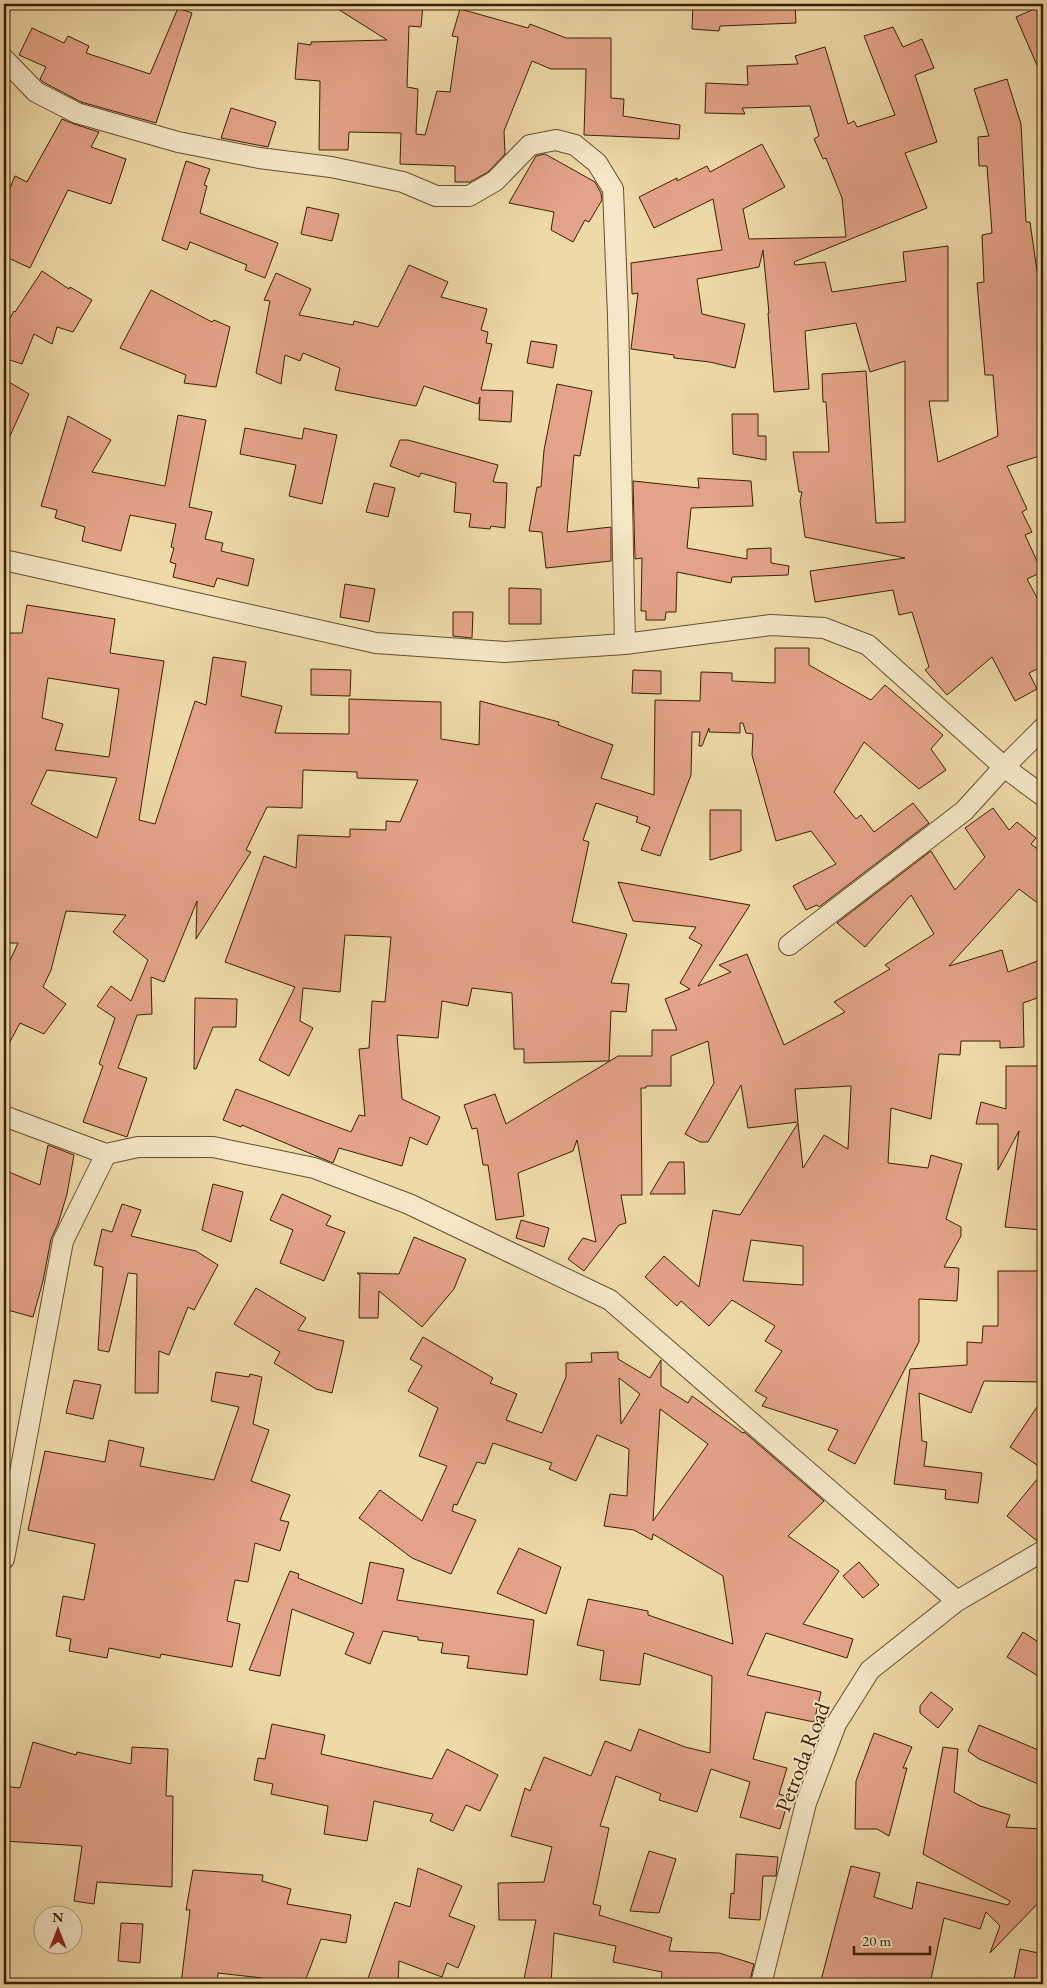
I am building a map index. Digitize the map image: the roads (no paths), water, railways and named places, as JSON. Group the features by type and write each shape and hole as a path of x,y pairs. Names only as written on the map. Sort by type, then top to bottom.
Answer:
{"street":[{"path":"4,59 36,92 77,113 178,142 259,158 331,167 403,182 436,196 469,196 495,181 530,145 556,140 575,145 597,163 612,190 618,316 625,644"},
{"path":"4,560 376,644 505,652 625,644 771,624 824,628 868,645 1004,767 1043,796"},
{"path":"789,945 964,811 1043,728"},
{"path":"4,1116 106,1154 138,1147 213,1147 314,1168 409,1204 610,1300 957,1601"},
{"path":"4,1559 63,1242 106,1154"},
{"name":"Petroda Road","path":"761,1984 806,1803 836,1724 870,1670 957,1601 1043,1551"}]}
